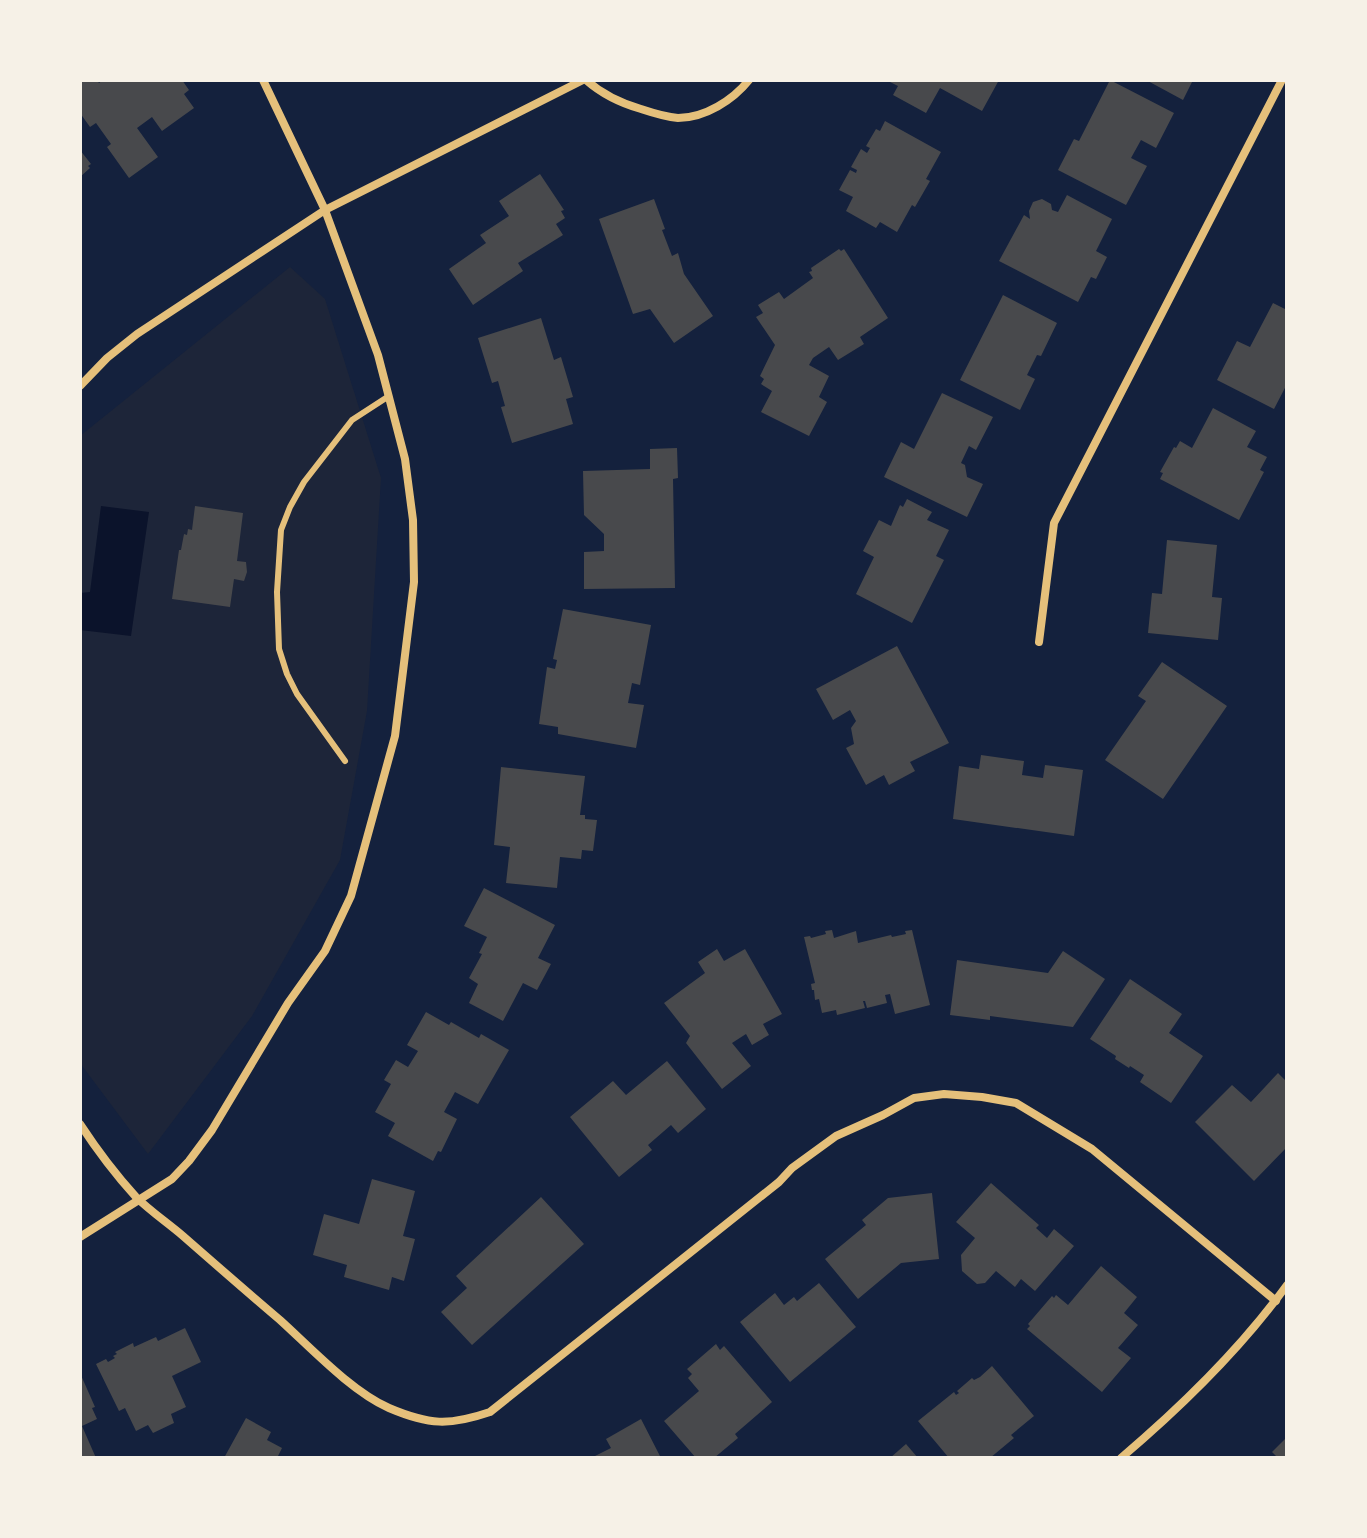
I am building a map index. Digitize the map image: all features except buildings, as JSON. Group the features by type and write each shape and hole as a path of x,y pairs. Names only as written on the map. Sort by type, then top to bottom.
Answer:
{"street":[{"path":"80,1237 172,1179 189,1161 212,1130 288,1003 325,951 351,896 395,736 414,582 413,520 405,459 378,355 325,210 263,80"},
{"path":"80,386 107,358 137,334 325,210 584,80 627,106 680,118 721,105 749,80"},
{"path":"1039,642 1054,523 1282,80"},
{"path":"80,1124 100,1156 138,1200 180,1233 335,1370 387,1407 422,1420 446,1423 490,1412 779,1182 792,1168 836,1136 914,1098 944,1094 1016,1103 1092,1149 1276,1301"},
{"path":"1121,1458 1175,1410 1276,1301 1287,1285"}],"lane":[{"path":"345,761 297,694 279,649 277,592 281,530 304,482 352,420 389,396"}],"shaded area":[{"path":"290,267 325,299 381,478 367,711 340,860 252,1016 148,1154 80,1063 80,436"},
{"path":"101,506 149,512 131,636 80,630 80,593 90,592"}]}
